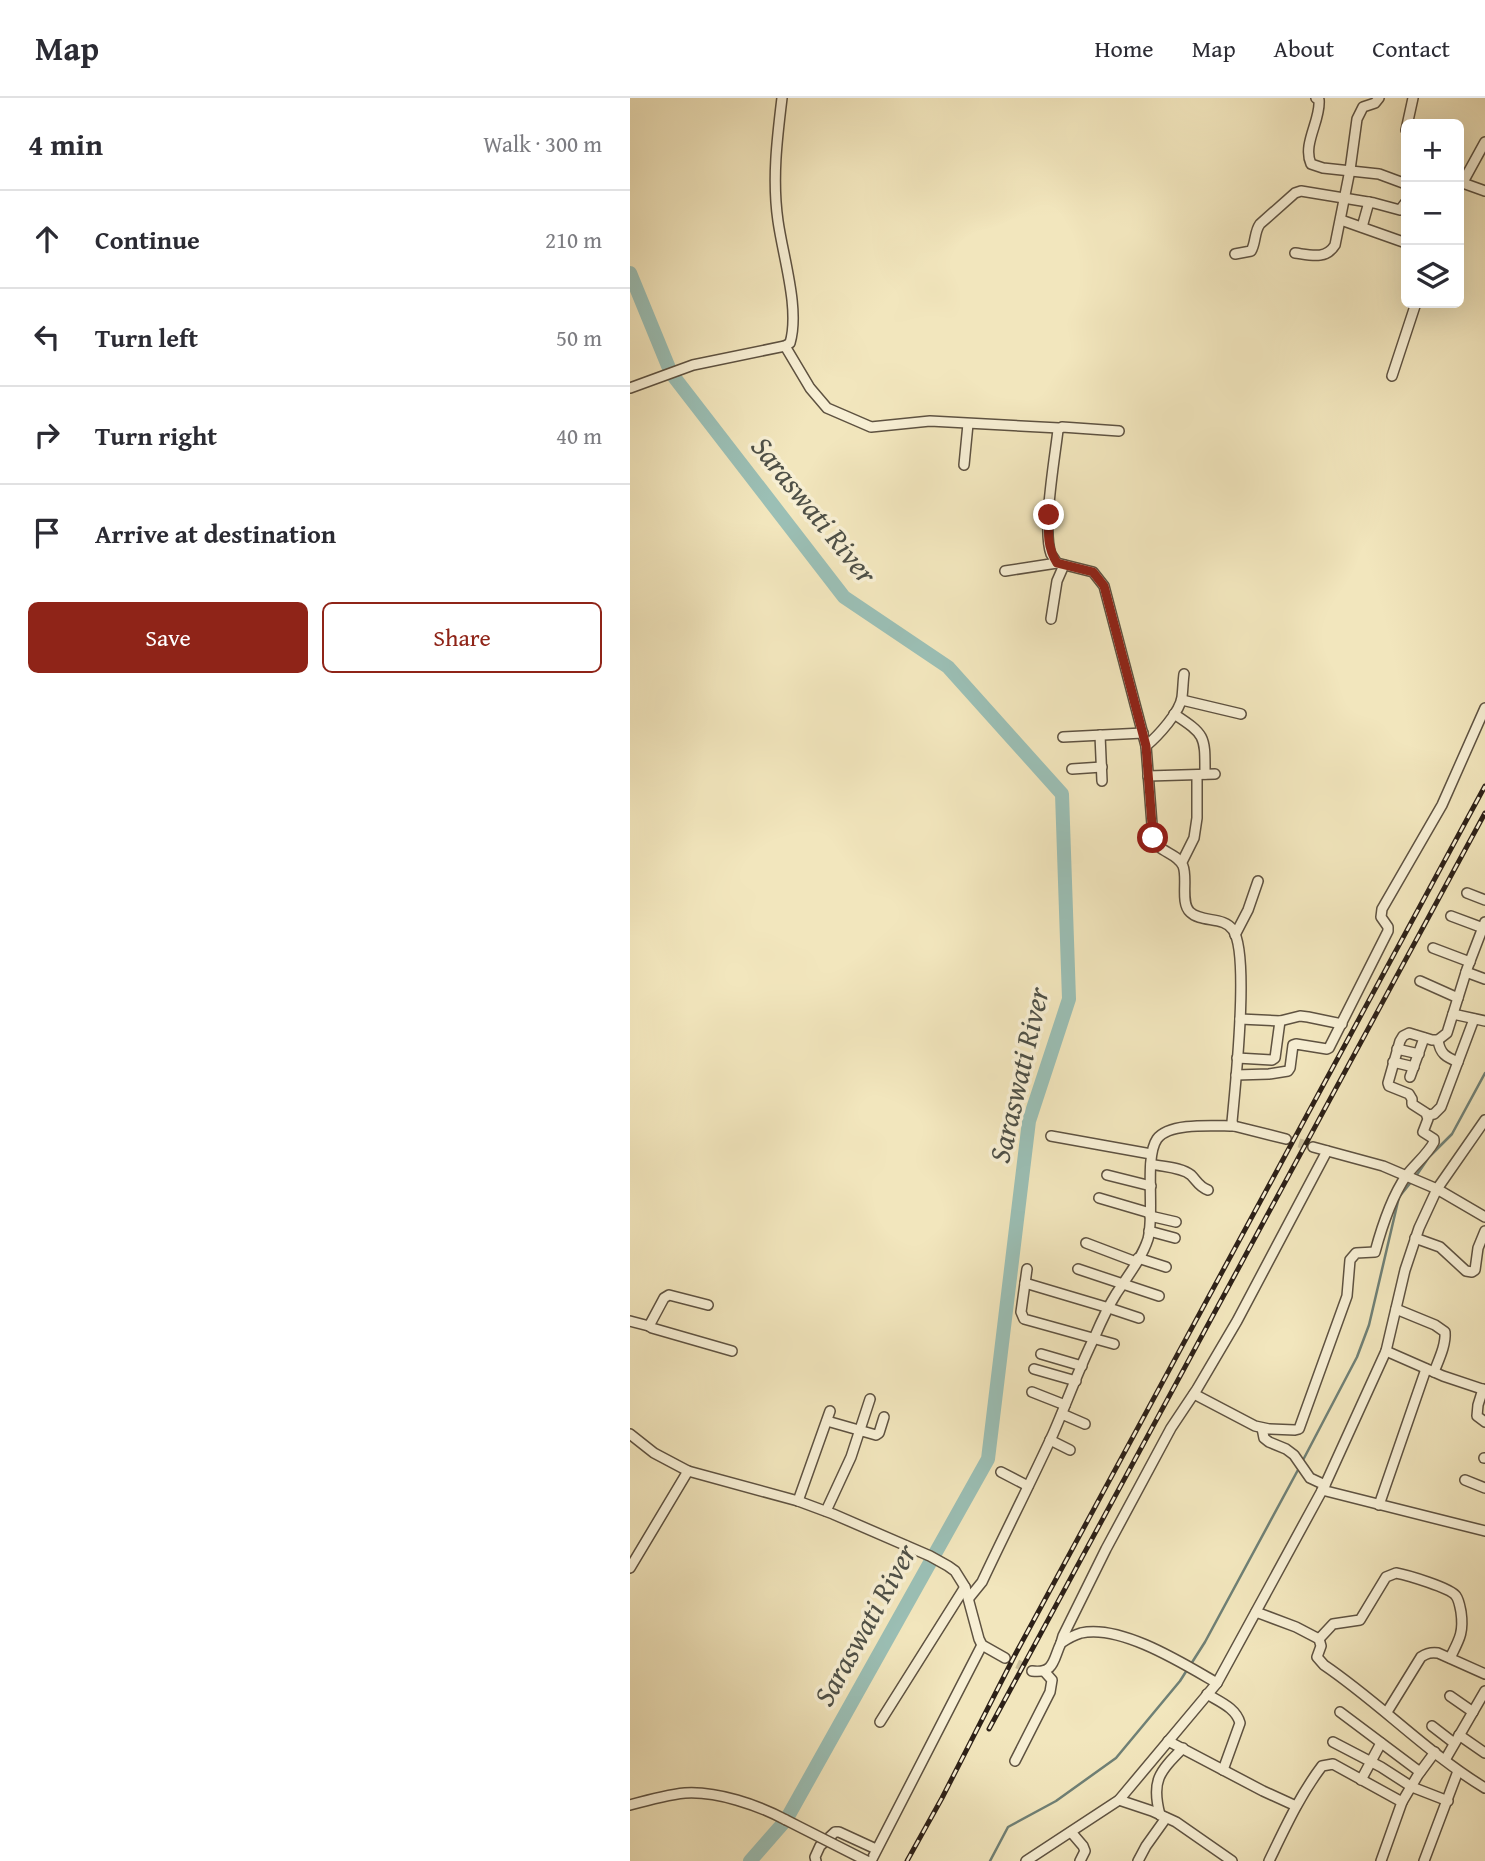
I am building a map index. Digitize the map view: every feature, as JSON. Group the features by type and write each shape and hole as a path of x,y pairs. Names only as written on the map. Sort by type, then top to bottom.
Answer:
{"street":[{"path":"630,388 693,365 790,343 794,323 778,219 775,166 782,98"},
{"path":"1316,98 1320,107 1309,148 1309,161 1314,166 1379,174 1401,182"},
{"path":"1294,253 1318,256 1331,251 1335,244 1357,119 1363,107 1375,103 1379,98"},
{"path":"1408,119 1413,98"},
{"path":"1464,177 1484,146"},
{"path":"1464,183 1485,191"},
{"path":"1235,254 1251,251 1260,224 1295,193 1301,191 1401,210"},
{"path":"1362,227 1369,202"},
{"path":"1341,220 1401,241"},
{"path":"1392,376 1414,308"},
{"path":"785,346 810,388 827,408 871,427 930,421 1119,431"},
{"path":"964,466 968,424"},
{"path":"1059,428 1048,538 1051,553 1061,564"},
{"path":"1051,619 1061,564"},
{"path":"1004,571 1061,564 1093,572 1104,586 1146,746 1155,844 1182,862 1186,874 1187,909 1192,915 1222,922 1232,928 1239,946 1240,1018 1232,1122 1234,1126"},
{"path":"1146,746 1155,739 1182,700 1184,674"},
{"path":"1182,700 1241,714"},
{"path":"1236,1075 1288,1071 1293,1045 1296,1044 1329,1048 1388,931 1381,917 1382,909 1442,805 1485,708"},
{"path":"1174,714 1196,728 1205,745 1206,774 1194,838 1182,862"},
{"path":"1063,737 1143,733"},
{"path":"1100,735 1102,781"},
{"path":"1072,769 1102,767"},
{"path":"1148,776 1206,774"},
{"path":"1235,934 1248,910 1258,881"},
{"path":"1467,893 1485,900"},
{"path":"1451,916 1484,925 1481,945 1466,972 1447,1033 1438,1040 1414,1034 1403,1036 1393,1062 1389,1086 1409,1094 1412,1104 1428,1115 1434,1114 1441,1107 1474,1019"},
{"path":"1433,948 1470,962"},
{"path":"1466,972 1485,979"},
{"path":"1420,981 1458,998"},
{"path":"1454,1014 1485,1021"},
{"path":"1240,1018 1280,1021 1300,1016 1342,1024"},
{"path":"1237,1058 1275,1058 1280,1021"},
{"path":"1410,1077 1424,1038"},
{"path":"1438,1040 1441,1053 1458,1062"},
{"path":"1397,1049 1419,1054"},
{"path":"1393,1062 1414,1067"},
{"path":"1194,1394 1262,1428 1299,1429 1347,1296 1350,1260 1356,1253 1375,1252 1388,1214 1434,1142 1434,1139 1423,1132 1428,1115"},
{"path":"1026,1861 1119,1800 1217,1683 1323,1488 1387,1351 1405,1270 1415,1238 1437,1189 1485,1120"},
{"path":"970,1598 982,1582 1050,1440 1093,1339 1148,1238 1151,1159 1157,1139 1174,1129 1234,1126 1286,1139"},
{"path":"1051,1136 1151,1159 1186,1172 1201,1188 1208,1190"},
{"path":"1313,1147 1383,1166 1437,1189 1485,1217"},
{"path":"1032,1671 1044,1671 1052,1667 1063,1636 1105,1549 1171,1428 1237,1321 1326,1151"},
{"path":"1107,1175 1151,1186"},
{"path":"1099,1198 1176,1222"},
{"path":"1149,1231 1175,1238"},
{"path":"1415,1238 1440,1247 1466,1271 1472,1272 1475,1270 1478,1248 1485,1231"},
{"path":"1086,1243 1166,1267"},
{"path":"1027,1269 1021,1312 1024,1319 1114,1344"},
{"path":"1078,1269 1159,1296"},
{"path":"1025,1283 1139,1318"},
{"path":"649,1326 664,1298 669,1295 708,1305"},
{"path":"1379,1504 1430,1370 1446,1336 1445,1332 1435,1325 1396,1308"},
{"path":"630,1321 732,1351"},
{"path":"1387,1351 1484,1390 1477,1416 1485,1422"},
{"path":"1041,1354 1082,1366"},
{"path":"1034,1369 1076,1381"},
{"path":"1032,1392 1085,1424"},
{"path":"826,1511 851,1457 870,1399"},
{"path":"799,1501 829,1416 878,1435 884,1417"},
{"path":"1262,1428 1264,1438 1294,1455 1305,1473 1323,1488 1485,1530"},
{"path":"630,1434 654,1452 688,1471 799,1501 948,1566 955,1571 970,1598 978,1639 982,1645 1005,1658"},
{"path":"1050,1440 1070,1450"},
{"path":"630,1568 688,1471"},
{"path":"1001,1472 1028,1486"},
{"path":"1465,1480 1485,1488"},
{"path":"1319,1639 1332,1624 1360,1620 1387,1577 1396,1573 1448,1590 1456,1596 1462,1629 1450,1658"},
{"path":"880,1722 965,1587"},
{"path":"1256,1612 1319,1639 1321,1646 1318,1660 1387,1712 1458,1772 1485,1788"},
{"path":"1061,1643 1081,1633 1091,1632 1133,1640 1217,1683"},
{"path":"630,1805 687,1793 736,1800 766,1809 869,1861 982,1645"},
{"path":"1387,1712 1421,1657 1430,1652 1485,1674"},
{"path":"1015,1761 1050,1692 1052,1680 1044,1671"},
{"path":"1445,1760 1485,1691"},
{"path":"1207,1694 1234,1711 1240,1723 1223,1770"},
{"path":"1450,1696 1473,1712"},
{"path":"1340,1712 1420,1772"},
{"path":"1432,1726 1485,1753"},
{"path":"1168,1741 1296,1806"},
{"path":"1333,1741 1412,1787 1448,1801"},
{"path":"1361,1780 1381,1743"},
{"path":"1269,1861 1296,1806 1322,1766 1333,1763 1343,1746"},
{"path":"1138,1861 1163,1817 1156,1794 1159,1776 1182,1748"},
{"path":"1381,1861 1402,1802 1435,1752"},
{"path":"1333,1763 1402,1802"},
{"path":"1424,1861 1458,1772"},
{"path":"1119,1800 1176,1822 1231,1861"},
{"path":"816,1861 820,1846 835,1832 876,1849"},
{"path":"1071,1832 1085,1851 1080,1861"}],"waterway":[{"name":"Saraswati River","path":"630,273 671,373 844,597 948,667 1062,794 1069,999 1029,1121 988,1459 786,1820 750,1861"},
{"path":"1416,1176 1429,1157 1452,1134 1485,1073"},
{"path":"1302,1462 1357,1357 1369,1325 1399,1197 1412,1181"},
{"path":"1191,1664 1299,1468"},
{"path":"990,1861 1008,1827 1056,1801 1116,1758 1187,1670"}],"tunnel":[{"path":"1286,1139 1313,1147"},
{"path":"1005,1658 1032,1671"}],"railway":[{"path":"907,1861 1016,1653 1485,786"},
{"path":"989,1729 1485,813"}],"route":[{"path":"1049,515 1048,538 1051,553 1057,563 1093,572 1104,586 1146,746 1153,838"}]}
